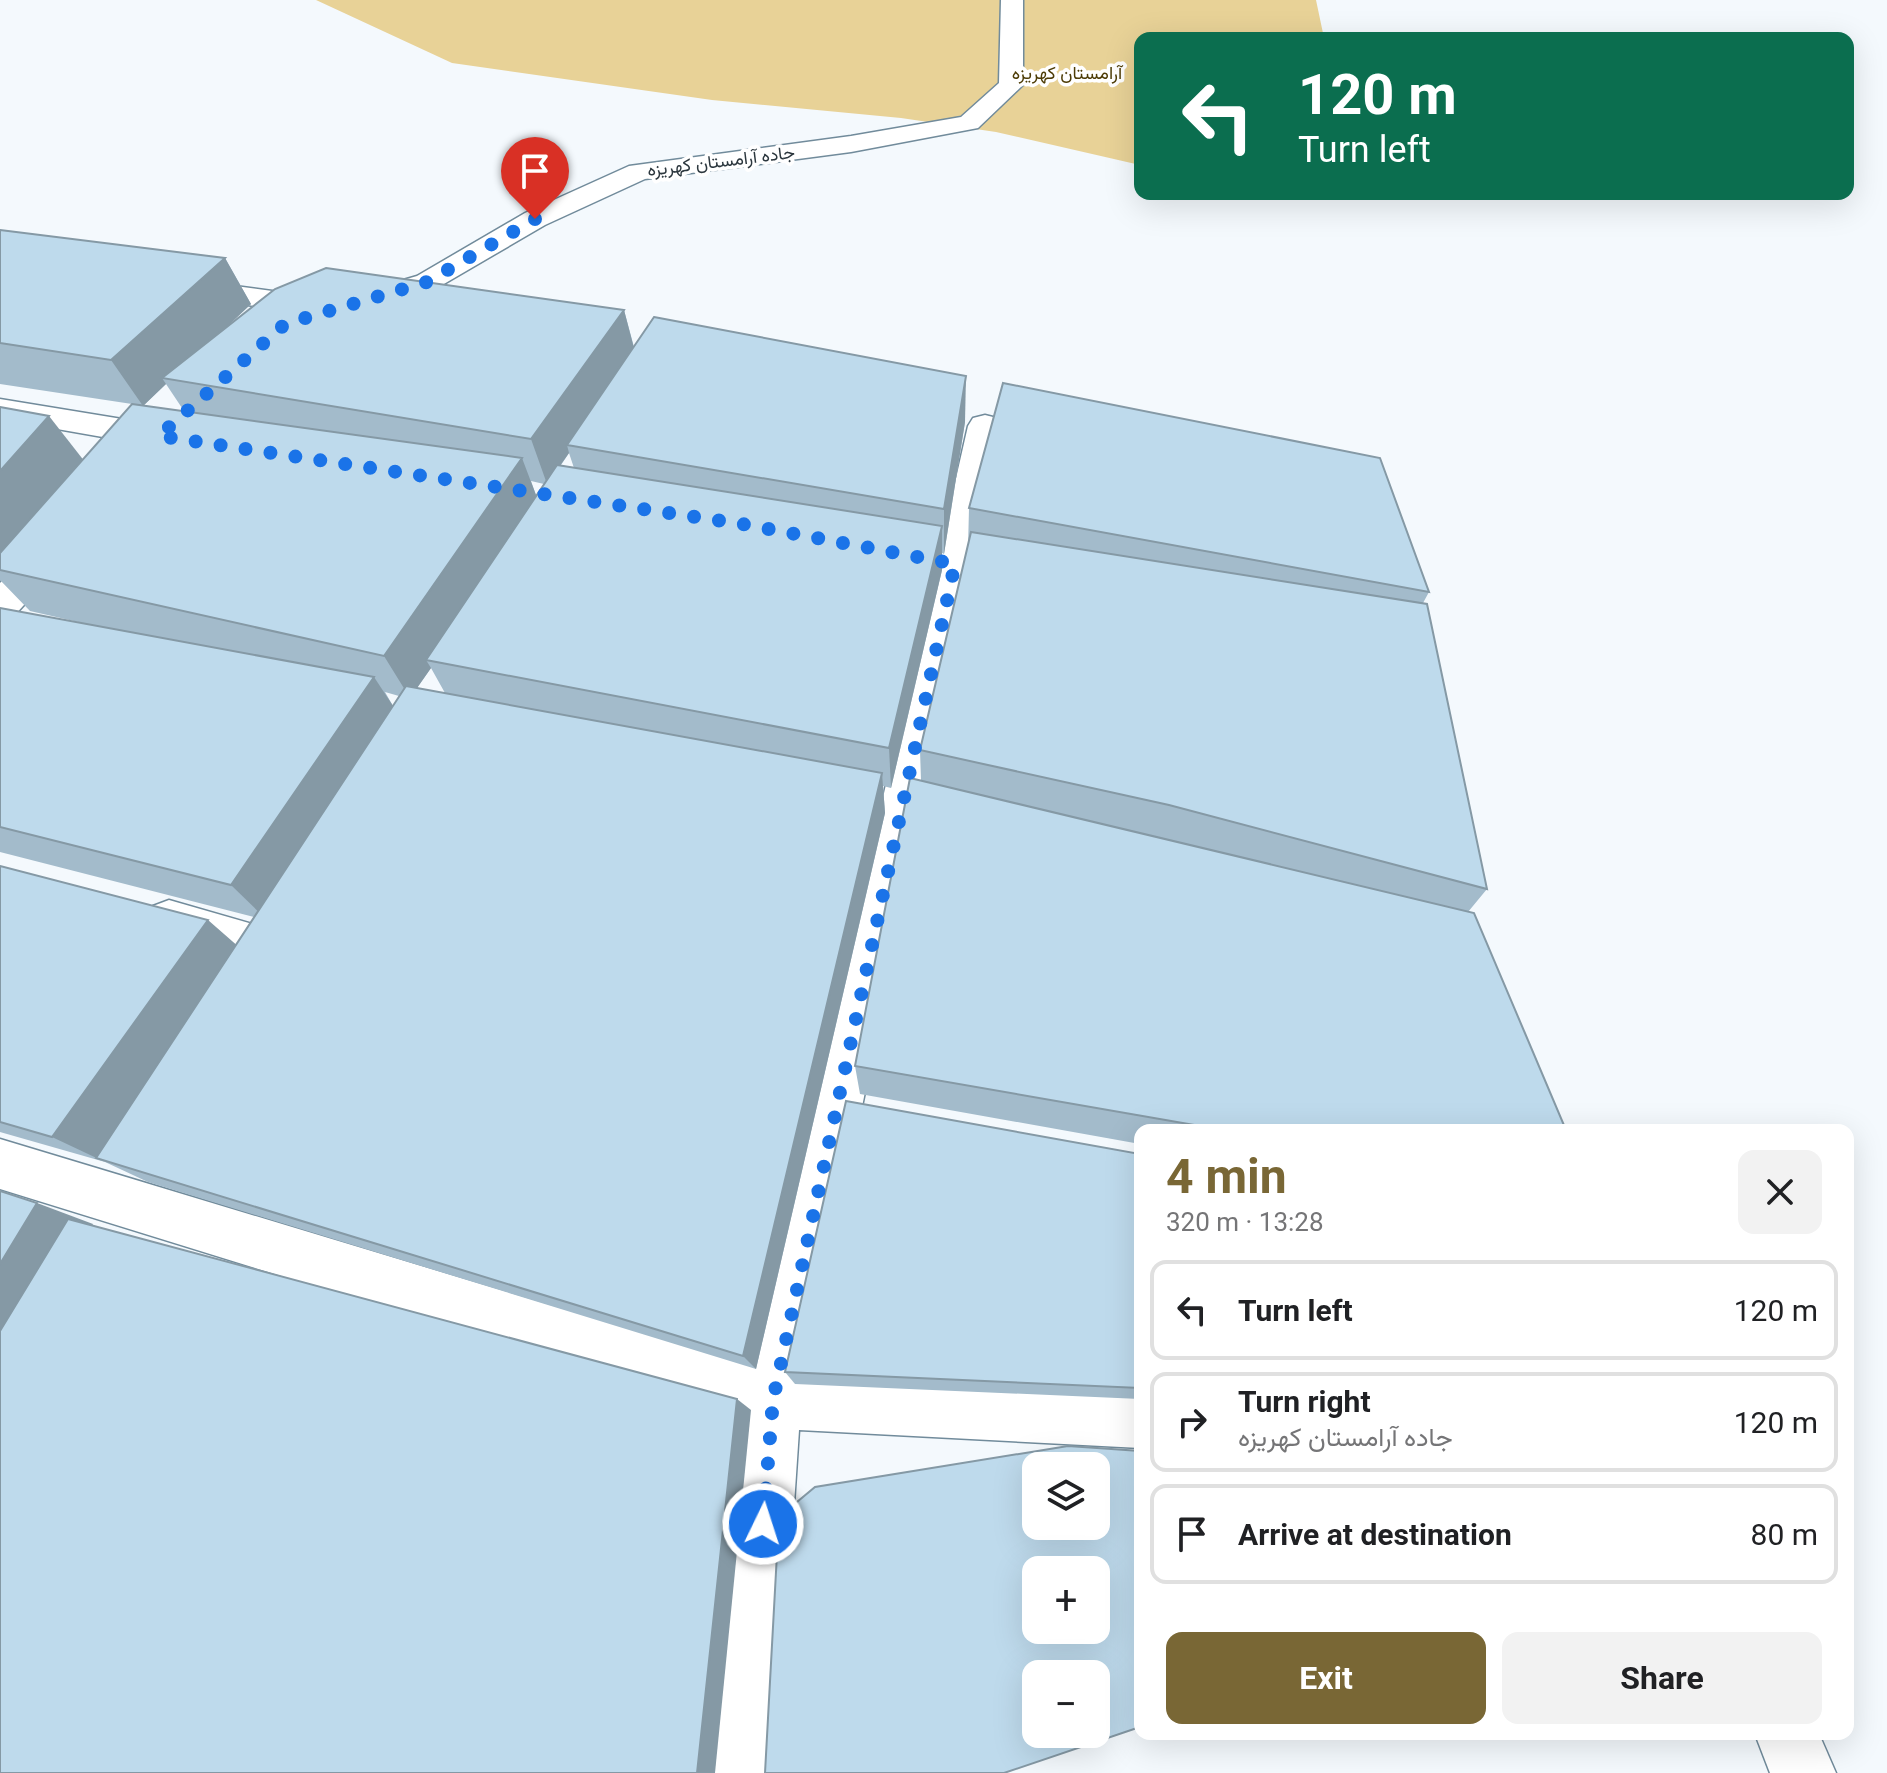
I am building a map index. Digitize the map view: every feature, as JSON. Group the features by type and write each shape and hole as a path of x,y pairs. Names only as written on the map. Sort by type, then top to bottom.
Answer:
{"street":[{"name":"جاده آرامستان کهریزه","path":"285,324 427,282 535,219 639,172 851,144 969,123 1011,85 1012,0"},
{"path":"169,286 338,308"},
{"path":"0,409 205,443"},
{"path":"743,1773 773,1400 858,1115 903,805 985,426"},
{"path":"10,621 74,527"},
{"path":"134,911 277,934 243,986"},
{"path":"0,1164 120,1179 773,1400 1134,1420"},
{"path":"1789,1740 1803,1773"}],"green space":[{"name":"آرامستان کهریزه","path":"316,0 1316,0 1323,32 1134,32 1134,164 996,132 901,118 712,100 452,63"}],"building":[{"path":"0,230 225,258 111,360 0,343"},
{"path":"326,268 624,310 531,439 162,378 275,289"},
{"path":"654,317 966,376 944,509 567,445"},
{"path":"1003,383 1380,458 1429,592 969,508"},
{"path":"132,404 522,458 384,656 0,570 0,553"},
{"path":"0,407 49,416 0,471"},
{"path":"557,465 942,526 889,748 426,660"},
{"path":"971,532 1427,604 1487,889 1169,805 920,750"},
{"path":"0,608 374,677 231,885 0,827"},
{"path":"406,686 882,773 743,1356 96,1158"},
{"path":"910,778 1474,913 1563,1124 1188,1124 855,1066"},
{"path":"0,866 208,920 52,1137 0,1122"},
{"path":"846,1101 1134,1153 1134,1388 785,1372"},
{"path":"0,1191 37,1203 0,1264"},
{"path":"68,1219 737,1399 697,1773 0,1773 0,1331"},
{"path":"1068,1446 1134,1451 1134,1729 1110,1737 1110,1660 1022,1660 1022,1748 1078,1748 1004,1773 765,1773 779,1517 815,1487 1022,1453 1022,1540 1110,1540 1110,1452 1031,1452"}],"route":[{"path":"535,219 427,282 285,324 159,436 742,524 955,564 773,1400 763,1524"}]}
